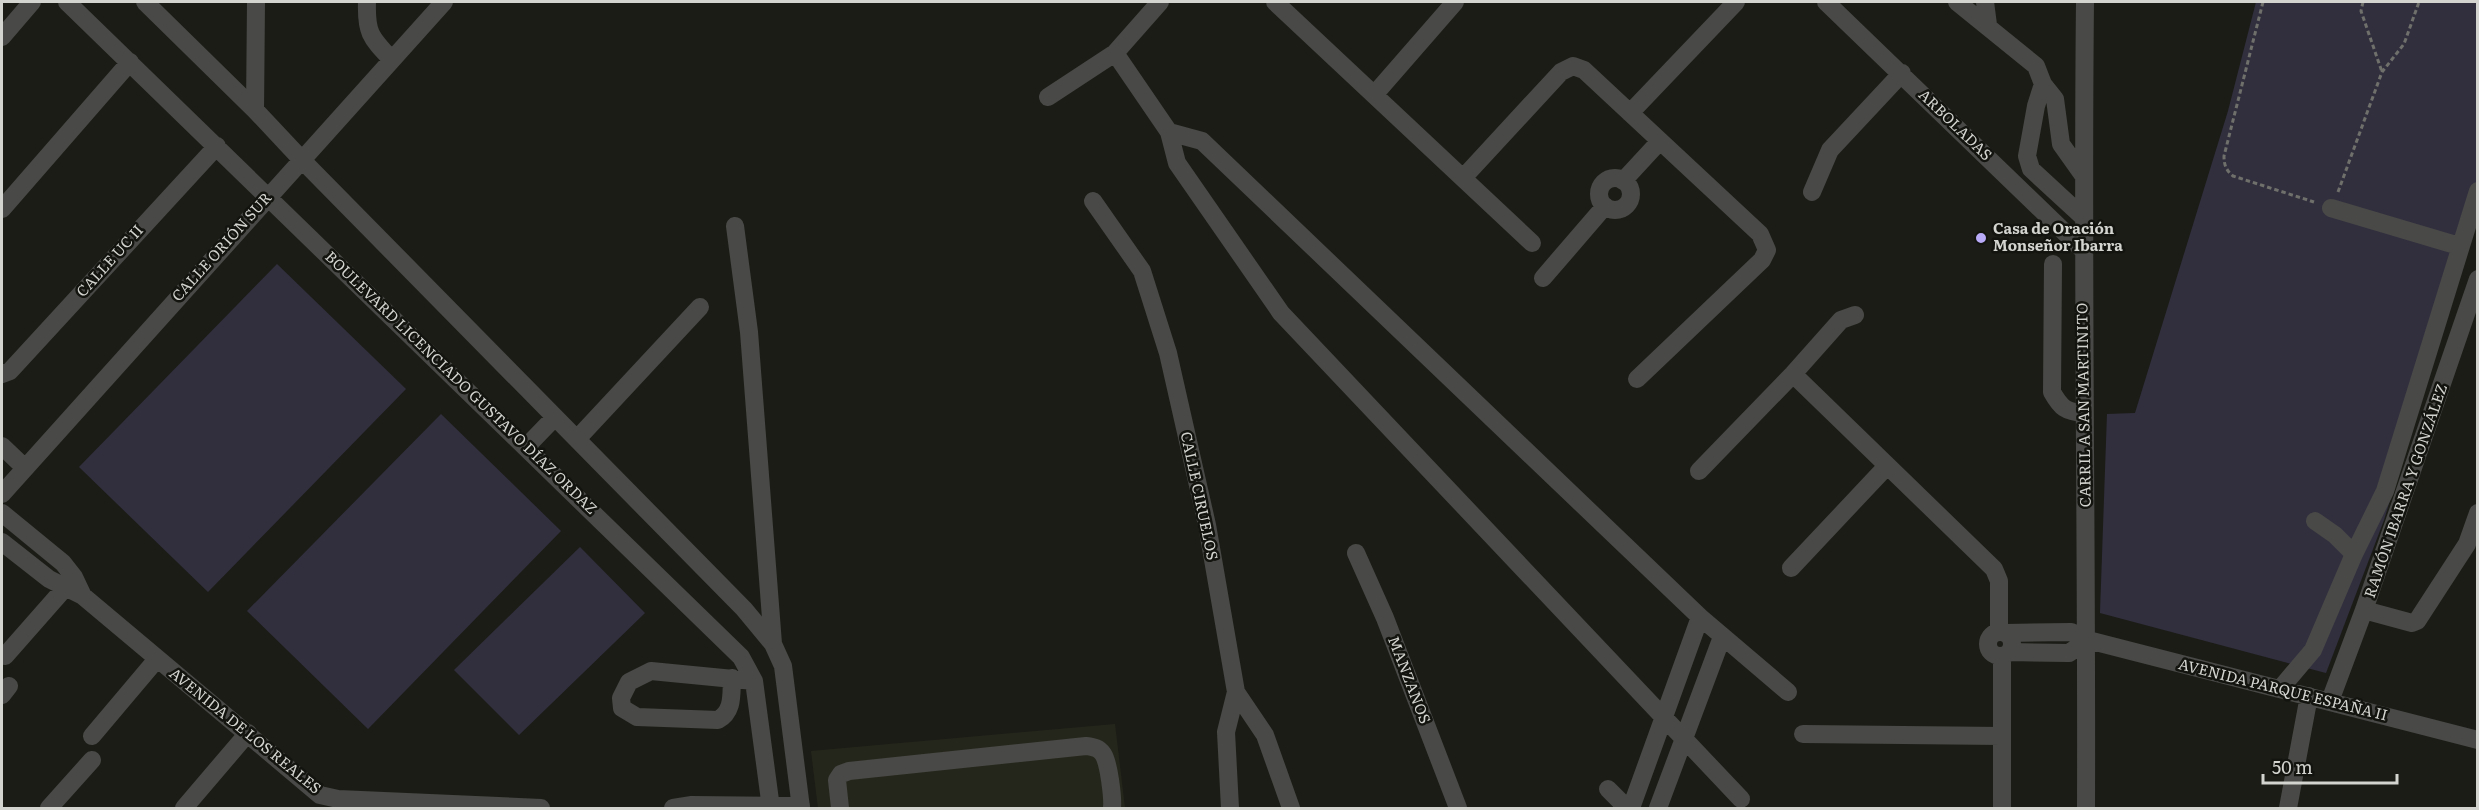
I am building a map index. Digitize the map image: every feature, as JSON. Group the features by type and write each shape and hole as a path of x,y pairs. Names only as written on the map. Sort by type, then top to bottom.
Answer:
{"street":[{"path":"2,37 32,2"},
{"name":"BOULEVARD LICENCIADO GUSTAVO DÍAZ ORDAZ","path":"67,2 269,195 741,657 754,681 771,807"},
{"path":"145,2 255,110 744,609 773,644 783,666 801,808 673,808"},
{"path":"255,110 256,2"},
{"path":"367,2 366,25 369,34 391,59"},
{"name":"CALLE ORIÓN SUR","path":"5,484 24,468 444,2"},
{"path":"1048,97 1115,53 1160,2"},
{"path":"1275,2 1532,243"},
{"path":"1374,94 1455,2"},
{"path":"1630,113 1736,2"},
{"name":"ARBOLADAS","path":"1826,2 2083,250"},
{"path":"1958,2 2036,66 2043,84 2055,99 2061,144 2084,175"},
{"path":"1986,2 1988,25"},
{"name":"CARRIL A SAN MARTINITO","path":"2085,2 2083,250 2088,640 2086,808"},
{"path":"1115,53 1169,132 1177,163 1281,313 1741,800"},
{"path":"2,209 130,62"},
{"path":"1463,178 1561,72 1573,66 1584,70 1760,234 1767,250 1762,260 1637,379"},
{"path":"1812,192 1830,150 1902,73"},
{"path":"2043,84 2036,106 2027,156 2031,169 2083,217"},
{"path":"1169,132 1202,141 1700,617 1788,692"},
{"path":"1543,278 1605,206 1619,209 1628,203 1630,189 1623,181 1660,141"},
{"path":"2030,142 2061,144"},
{"name":"CALLE UC II","path":"2,374 10,371 217,146"},
{"path":"2280,689 2313,650 2346,563 2385,491 2459,246 2478,191"},
{"name":"CALLE CIRUELOS","path":"1093,201 1142,271 1168,353 1207,525 1236,692 1226,732 1230,808"},
{"path":"2331,207 2459,246"},
{"path":"735,226 749,332 773,644"},
{"path":"2053,264 2052,392 2058,402 2069,412 2084,413"},
{"name":"RAMÓN IBARRA Y GONZÁLEZ","path":"2330,701 2364,610 2478,279"},
{"path":"577,439 700,307"},
{"path":"1699,471 1793,374 1840,320 1855,315"},
{"path":"1793,374 1994,569 1999,581 2002,633 1993,634 1988,645 1990,651 2005,654 2069,653 2088,640"},
{"path":"526,447 555,417"},
{"path":"2,446 24,468"},
{"path":"1791,568 1887,466"},
{"name":"AVENIDA DE LOS REALES","path":"2,513 63,563 69,583 83,596 320,795 335,804 541,808"},
{"path":"2364,610 2412,623 2417,621 2468,544 2478,513"},
{"path":"2315,521 2335,535 2346,563"},
{"name":"AVENIDA DE LOS REALES","path":"2,542 49,579 69,583"},
{"name":"MANZANOS","path":"1356,553 1386,618 1458,808"},
{"path":"5,656 69,583"},
{"path":"1608,789 1629,808 1665,719 1700,617"},
{"name":"AVENIDA PARQUE ESPAÑA II","path":"2002,633 2071,632 2088,640 2478,740"},
{"path":"1658,808 1685,741 1722,637"},
{"path":"2002,808 2005,654"},
{"path":"92,736 157,659"},
{"path":"732,678 727,715 718,720 637,717 622,708 621,698 629,682 651,671 732,678 754,681"},
{"path":"1236,692 1265,735 1291,808"},
{"path":"2288,808 2309,696"},
{"path":"184,808 248,734"},
{"path":"1803,734 2002,736"},
{"path":"840,808 837,780 841,774 849,771 1086,746 1096,747 1103,753 1112,808"},
{"path":"49,808 92,760"}],"path":[{"path":"2263,2 2224,163 2227,171 2240,179 2331,207 2382,72 2404,44 2419,2"},
{"path":"2363,2 2361,12 2382,72"}],"shaded area":[{"path":"2256,2 2477,2 2477,218 2384,520 2326,673 2100,613 2107,414 2135,413 2228,111"},
{"path":"277,264 406,389 208,592 79,467"},
{"path":"441,414 561,531 368,729 247,611"},
{"path":"580,547 645,613 519,735 454,670"},
{"path":"1115,724 1125,808 818,808 811,751"}],"place":[{"name":"Casa de Oración Monseñor Ibarra","path":"1981,238"}]}
